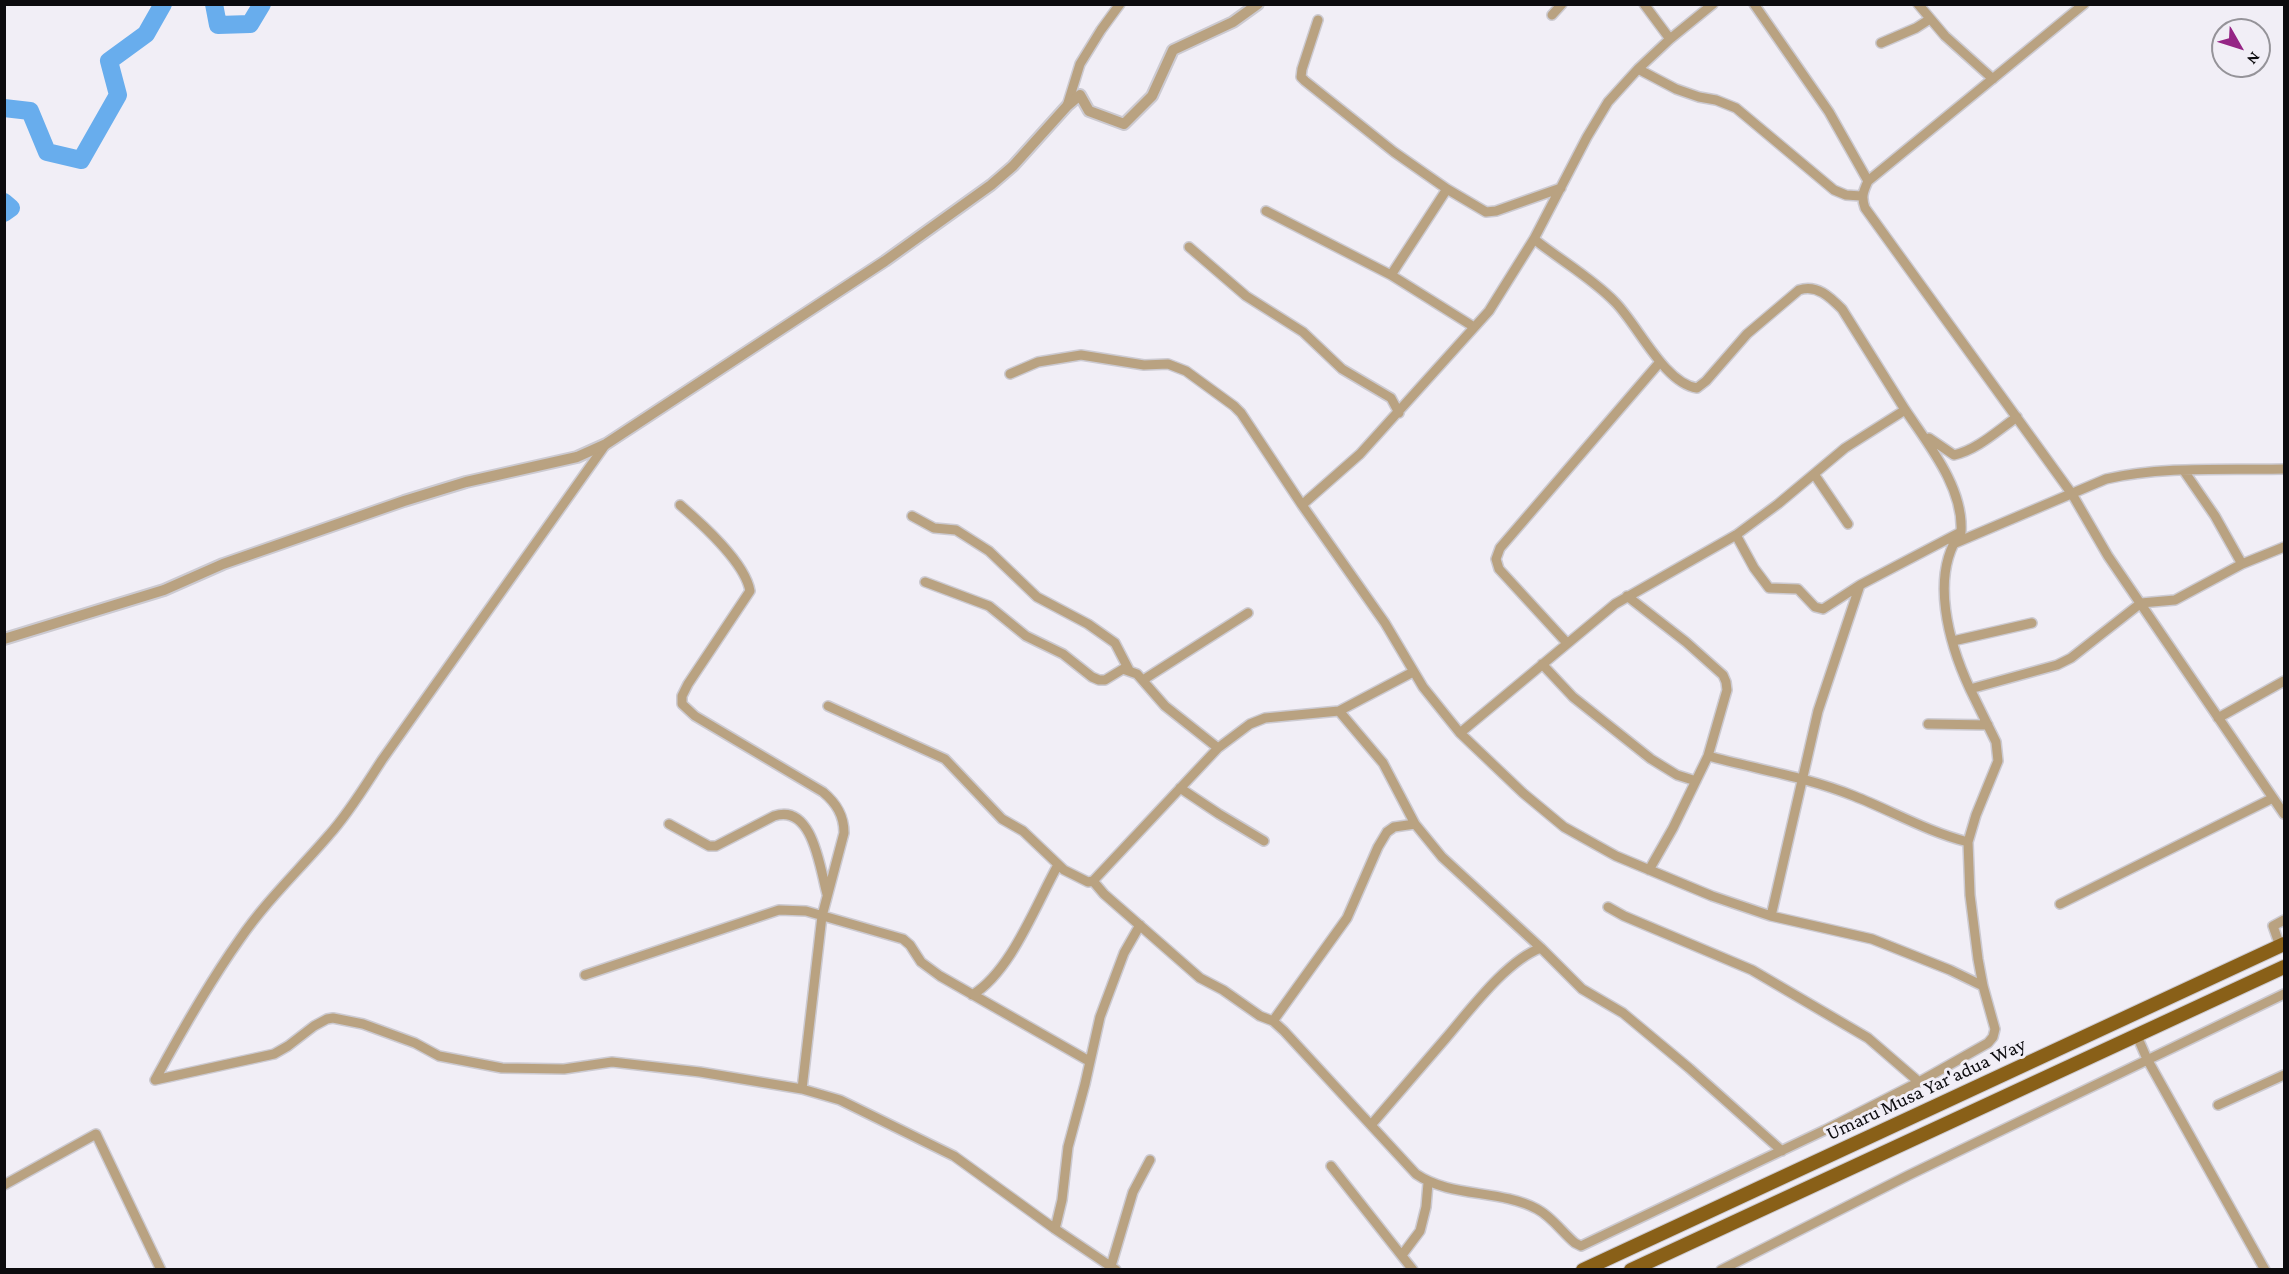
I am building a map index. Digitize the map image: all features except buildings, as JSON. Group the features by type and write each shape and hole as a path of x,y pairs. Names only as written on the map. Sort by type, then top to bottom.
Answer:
{"main road":[{"name":"Umaru Musa Yar'adua Way","path":"1583,1269 2282,945"},
{"name":"Umaru Musa Yar'adua Way","path":"1631,1269 2284,967"}],"street":[{"path":"1067,106 1080,64 1120,4"},
{"path":"4,639 164,590 223,564 404,501 466,482 577,457 606,444 885,261 991,185 1013,166 1067,106 1080,95 1089,111 1124,124 1152,96 1173,50 1233,22 1258,4"},
{"path":"1552,15 1562,4"},
{"path":"1644,4 1670,39"},
{"path":"1302,506 1360,454 1489,311 1534,239 1608,102 1670,39 1713,4"},
{"path":"1754,4 1829,112 1868,181"},
{"path":"1918,4 1930,19 1993,79"},
{"path":"2082,5 1868,181 1861,196 1864,208 2072,494 2108,556 2284,814"},
{"path":"1881,43 1916,28 1930,19"},
{"path":"1318,20 1302,69 1302,77 1394,152 1486,212 1496,211 1561,188"},
{"path":"1638,69 1676,89 1736,108 1834,190 1846,195 1861,196"},
{"path":"1391,276 1448,189"},
{"path":"1266,211 1391,276 1474,327"},
{"path":"828,706 951,763 1002,819 1023,831 1058,865 1081,879 1093,881 1104,894 1200,978 1223,990 1260,1016 1274,1021 1371,1125 1400,1160 1428,1183 1522,1203 1539,1210 1581,1246 1782,1151 1919,1082 1988,1043 1995,1029 1983,986 1970,895 1968,842 1998,760 1996,742 1958,661 1944,600 1947,559 1952,545 1961,532 1960,515 1945,470 1842,309 1830,297 1818,290 1806,288 1788,298 1747,334 1706,381 1696,388 1686,386 1660,362 1636,326 1615,301 1534,239"},
{"path":"1189,247 1246,296 1303,332 1334,362 1391,398 1399,412"},
{"path":"1010,374 1038,362 1081,355 1144,365 1176,366 1222,397 1241,413 1302,506 1385,623 1413,672 1460,733 1523,793 1564,826 1608,852 1712,896 1771,916 1872,939 1950,970 1983,986"},
{"path":"1567,642 1499,568 1496,559 1500,548 1660,362"},
{"path":"1460,733 1567,642 1627,596 1736,536 1845,448 1905,410"},
{"path":"1924,435 1954,455 1972,448 2017,417"},
{"path":"606,444 382,760 359,796 330,834 285,882 240,939 189,1019 155,1080 274,1054 288,1047 314,1026 333,1018 374,1028 415,1043 439,1056 502,1068 564,1069 612,1062 700,1072 802,1089 840,1100 954,1156 1113,1268 1133,1192 1150,1160"},
{"path":"1952,545 2106,480 2121,476 2184,471 2284,469"},
{"path":"2184,471 2215,516 2242,564"},
{"path":"1814,474 1848,524"},
{"path":"680,505 710,531 749,582 750,591 688,684 682,696 682,704 695,716 831,799 844,821 844,833 822,916 802,1089"},
{"path":"912,516 934,528 956,530 989,551 1037,597 1088,624 1110,639 1120,651 1129,670"},
{"path":"1736,536 1766,585 1773,589 1798,589 1819,609 1826,608 1860,585 1961,532"},
{"path":"1970,689 2057,665 2071,658 2141,603 2175,600 2242,564 2284,547"},
{"path":"925,582 989,606 1026,636 1064,654 1092,677 1105,680 1123,669 1129,670 1143,680 1165,706 1218,748"},
{"path":"1771,916 1818,711 1860,585"},
{"path":"1627,596 1686,642 1723,675 1727,690 1708,756 1649,870"},
{"path":"1143,680 1248,613"},
{"path":"1953,641 2032,623"},
{"path":"1542,664 1587,710 1622,734 1651,759 1677,775 1696,781"},
{"path":"1093,881 1218,748 1250,724 1265,718 1339,711 1413,672"},
{"path":"2218,718 2284,681"},
{"path":"1339,711 1383,763 1415,824 1442,857 1582,989 1623,1013 1782,1151"},
{"path":"1928,724 1988,725"},
{"path":"1708,756 1852,795 1946,837 1968,842"},
{"path":"1180,788 1264,841"},
{"path":"2060,904 2273,798"},
{"path":"669,824 709,846 716,846 774,816 783,813 791,814 803,825 819,853 828,896"},
{"path":"1274,1021 1347,918 1386,832 1394,827 1415,824"},
{"path":"972,995 983,988 1012,950 1058,865"},
{"path":"1608,907 1624,916 1752,970 1868,1038 1919,1082"},
{"path":"585,975 779,910 796,909 903,939 910,945 921,962 972,995 1089,1061"},
{"path":"2282,945 2273,926 2284,920"},
{"path":"1055,1229 1062,1200 1068,1147 1100,1017 1112,980 1140,925"},
{"path":"1371,1125 1480,998 1517,961 1541,948"},
{"path":"1721,1269 1909,1174 2284,994"},
{"path":"2137,1036 2147,1059 2265,1269"},
{"path":"2218,1105 2284,1075"},
{"path":"4,1185 96,1134 160,1269"},
{"path":"1331,1166 1413,1269"},
{"path":"1402,1255 1420,1231 1426,1207 1428,1183"}],"waterway":[{"path":"4,108 30,111 47,152 81,160 118,95 109,61 146,34 163,4"},
{"path":"214,4 218,25 250,24 262,4"},
{"path":"4,202 11,208 4,213"}]}
